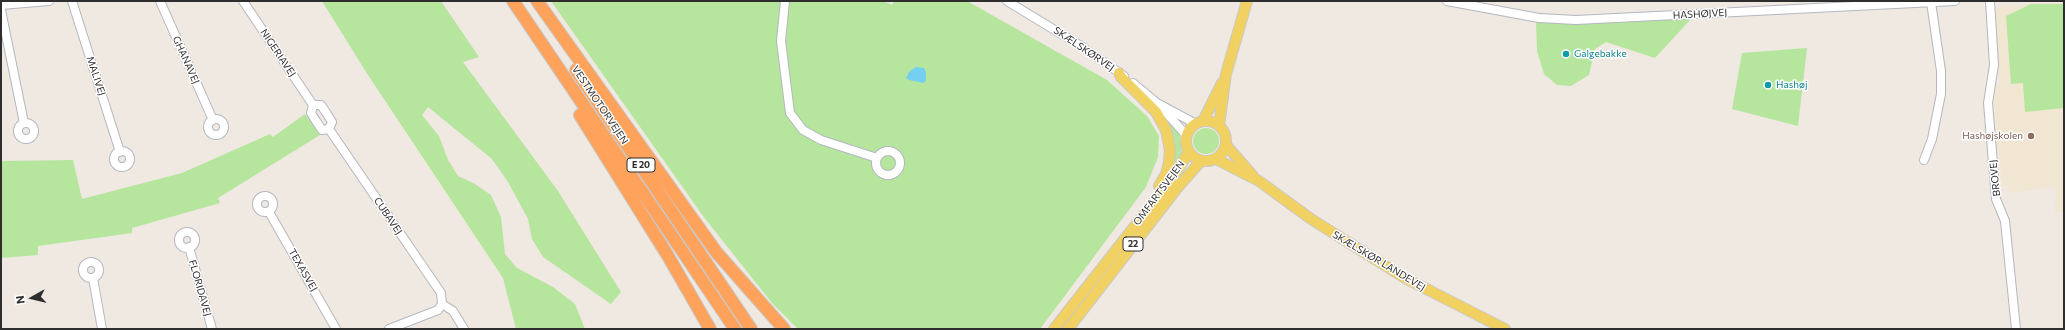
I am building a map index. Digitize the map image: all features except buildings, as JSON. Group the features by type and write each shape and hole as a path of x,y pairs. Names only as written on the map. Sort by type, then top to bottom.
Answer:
{"highway":[{"name":"VESTMOTORVEJEN","path":"529,1 751,329"},
{"path":"537,1 717,253 784,329"},
{"name":"VESTMOTORVEJEN","path":"516,6 735,329"},
{"path":"516,6 535,44 660,243 710,329"}],"main road":[{"path":"1219,126 1226,74 1247,1"},
{"path":"1119,73 1121,77 1159,116 1166,130 1170,150 1166,174 1132,228"},
{"path":"1200,123 1214,123 1219,126 1225,135 1226,145 1221,156 1216,159 1201,161 1189,152 1187,147 1187,136 1200,123 1226,74"},
{"name":"SKÆLSKØR LANDEVEJ","path":"1226,145 1259,181"},
{"name":"OMFARTSVEJEN","path":"1054,329 1171,180 1189,152"},
{"name":"SKÆLSKØR LANDEVEJ","path":"1216,159 1259,181 1310,219 1398,274 1505,329"},
{"name":"OMFARTSVEJEN","path":"1068,329 1178,186 1201,161"}],"street":[{"path":"1,5 49,1"},
{"name":"MALIVEJ","path":"72,1 120,152"},
{"name":"GHANAVEJ","path":"160,1 212,120"},
{"name":"NIGERIAVEJ","path":"243,1 313,105"},
{"path":"786,1 781,41 790,113 803,130 821,140 877,158"},
{"name":"SKÆLSKØRVEJ","path":"1007,1 1074,42 1119,73 1157,102 1187,136"},
{"name":"HASHØJVEJ","path":"1447,1 1539,18 1576,20 1955,1"},
{"name":"BROVEJ","path":"1990,1 1994,65 1988,103 1996,199 2006,221 2016,329"},
{"path":"1924,160 1932,140 1942,94 1941,71 1931,2"},
{"path":"1,10 24,123"},
{"name":"SKÆLSKØRVEJ","path":"1157,102 1200,123"},
{"name":"CUBAVEJ","path":"313,105 321,105 327,114 332,122 329,130 322,130 316,121 311,113 313,105"},
{"name":"CUBAVEJ","path":"329,130 441,293 442,304"},
{"name":"TEXASVEJ","path":"269,212 336,329"},
{"name":"FLORIDAVEJ","path":"188,247 212,329"},
{"path":"93,278 102,329"},
{"path":"389,329 438,310 442,304 453,311 464,329"}],"shaded area":[{"name":"Hashøjskolen","path":"2064,3 2064,212 2055,212 2056,187 2009,193 2008,186 2002,186 1993,87 1993,85 2000,84 1995,11 1999,6"}],"green space":[{"path":"322,1 441,1 479,57 463,62 558,191 621,292 611,304 543,257 532,239 528,219 508,182 492,159 428,107 422,115 439,136 448,160 458,176 475,184 491,195 501,217 505,254 517,268 553,287 575,304 585,329 516,329 503,278 366,72"},
{"path":"551,1 883,1 892,5 894,1 967,1 1107,80 1147,116 1159,136 1158,157 1146,187 1040,329 798,329 772,303 703,216"},
{"path":"2031,4 2064,4 2064,108 2025,112 2023,83 2011,84 2006,16"},
{"path":"1691,19 1655,58 1606,42 1595,49 1589,75 1571,86 1557,85 1544,74 1537,51 1536,22"},
{"path":"1807,48 1798,126 1732,109 1742,53"},
{"path":"305,114 320,135 218,198 220,203 132,228 132,233 38,246 38,255 1,258 1,161 73,160 82,199 182,173 270,134 273,137"},
{"path":"1165,115 1179,130 1182,153 1181,159 1171,176 1163,117"},
{"path":"1206,128 1215,132 1219,141 1215,150 1206,154 1197,150 1193,141 1197,132"}],"water":[{"path":"916,67 924,68 926,72 926,80 924,83 906,78 909,72"}],"place":[{"name":"Galgebakke","path":"1566,54"},
{"name":"Hashøj","path":"1768,85"},
{"name":"Hashøjskolen","path":"2031,136"}]}
